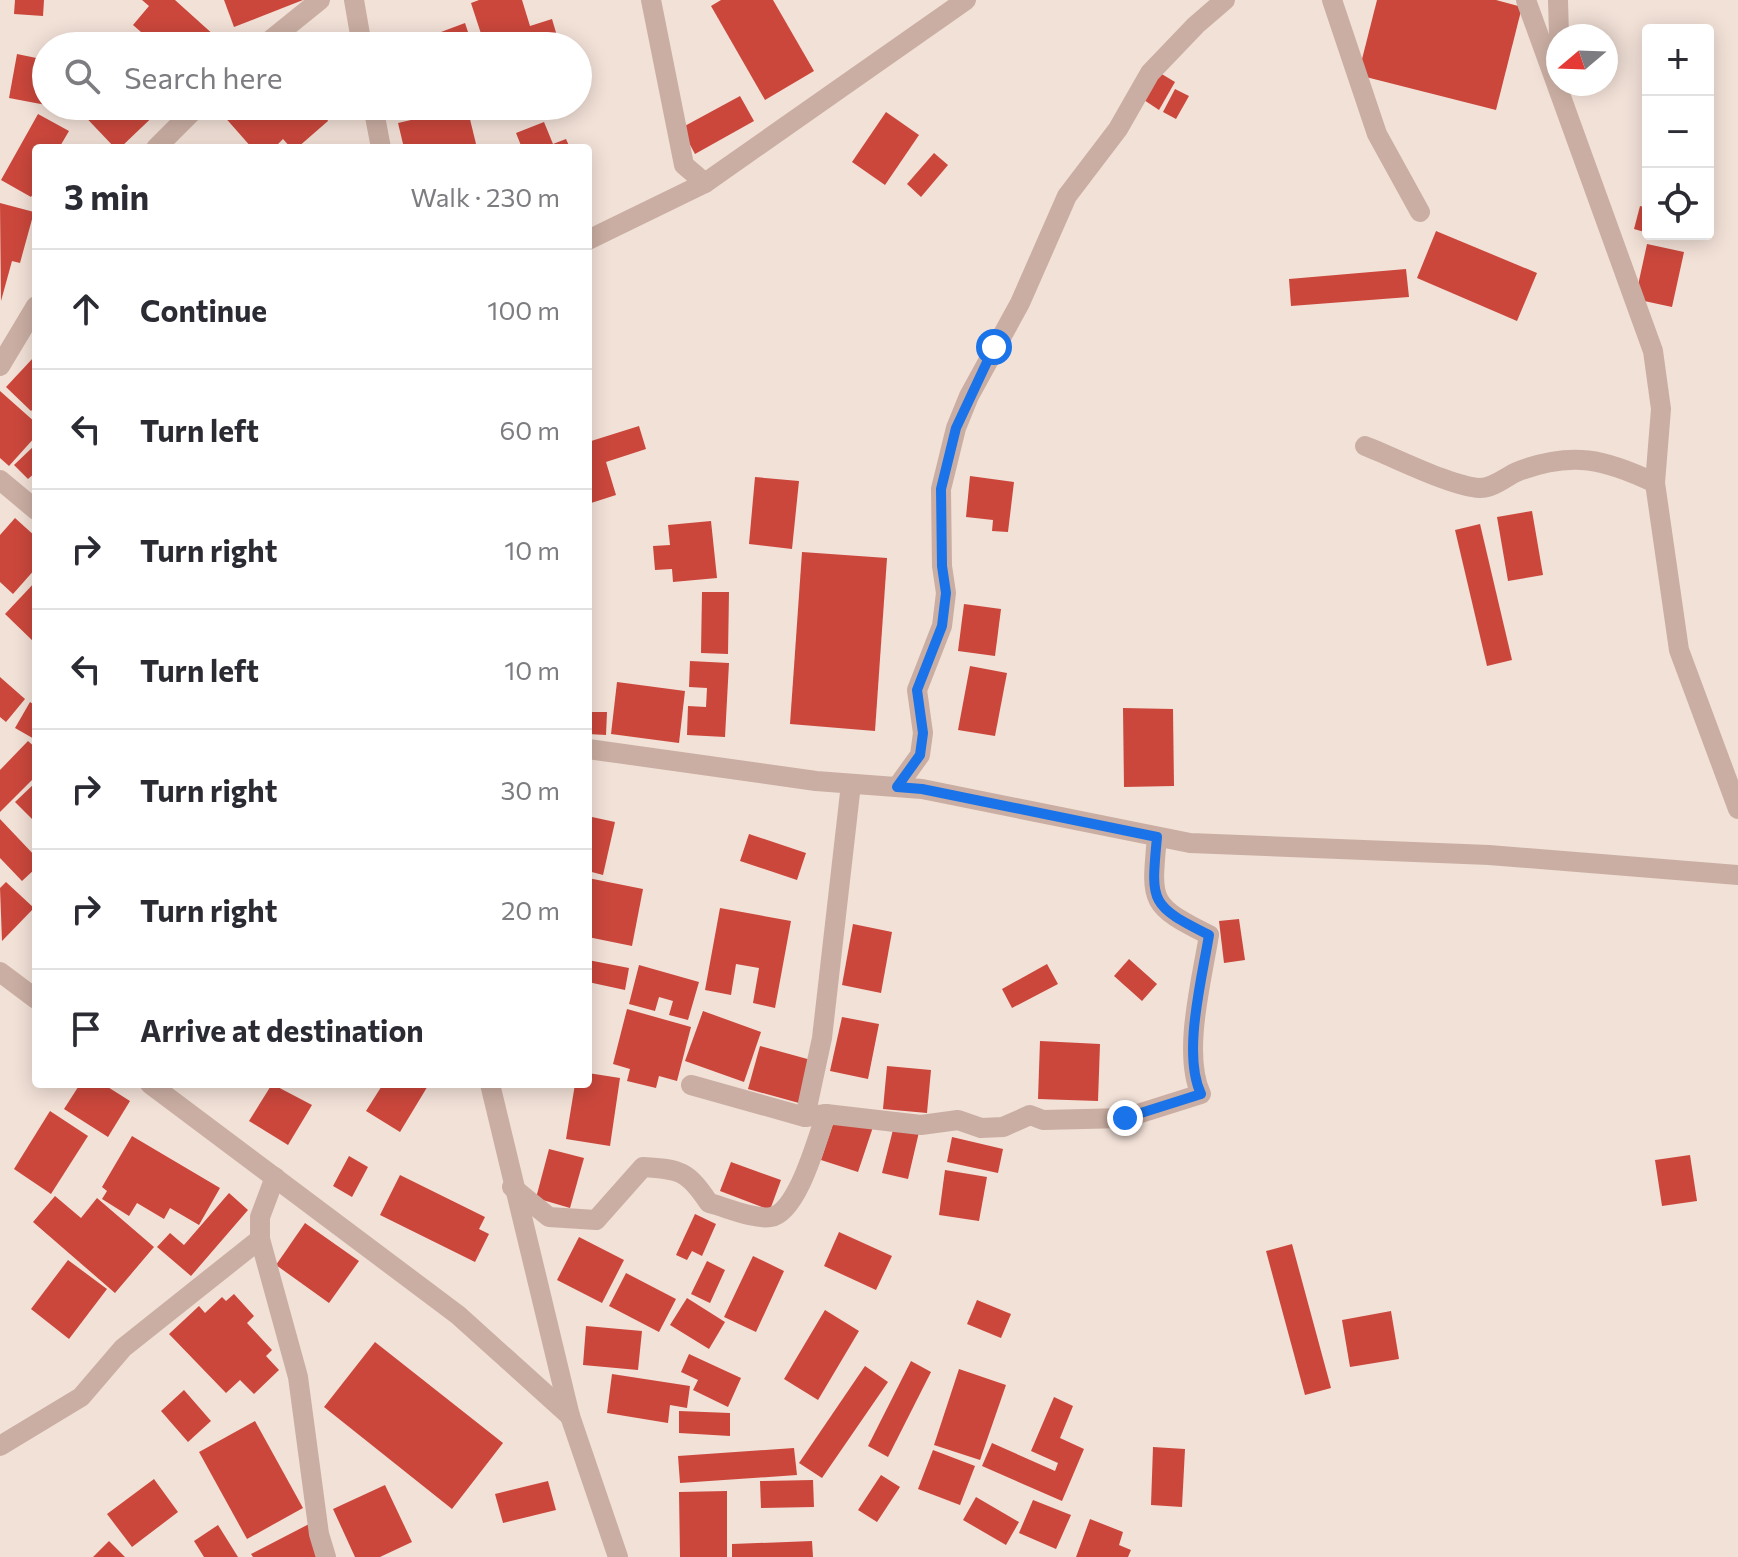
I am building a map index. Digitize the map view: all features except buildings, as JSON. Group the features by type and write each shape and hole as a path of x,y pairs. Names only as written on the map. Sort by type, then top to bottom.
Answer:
{"street":[{"path":"280,32 320,0"},
{"path":"354,0 360,32"},
{"path":"651,0 684,165 705,183"},
{"path":"592,238 705,183 966,0"},
{"path":"897,787 920,755 923,733 917,690 942,626 946,593 942,566 941,489 956,428 969,396 1020,303 1067,196 1118,129 1150,73 1225,0"},
{"path":"1332,0 1377,134 1420,212"},
{"path":"1526,0 1546,52"},
{"path":"1558,0 1559,24"},
{"path":"1563,96 1653,351 1661,409 1655,483 1679,650 1738,809"},
{"path":"160,144 184,120"},
{"path":"376,120 380,144"},
{"path":"0,366 32,313"},
{"path":"1365,446 1465,485 1483,488 1516,472 1575,457 1626,469 1655,483"},
{"path":"0,480 32,507"},
{"path":"592,750 851,784 922,789 1190,843 1489,855 1738,875"},
{"path":"805,1117 822,1038 851,784"},
{"path":"691,1085 805,1117 826,1114 921,1125 958,1120 981,1128 1003,1127 1030,1115 1043,1120 1125,1118 1201,1094 1194,1079 1195,1024 1209,935 1174,917 1157,904 1153,881 1157,837"},
{"path":"0,972 32,996"},
{"path":"155,1088 458,1315 570,1416"},
{"path":"491,1088 508,1151 512,1187 570,1416 618,1557"},
{"path":"512,1187 549,1217 596,1220 643,1167 672,1168 692,1177 709,1203 769,1218 785,1211 801,1183 826,1114"},
{"path":"275,1177 260,1217 260,1239 298,1377 319,1534 326,1557"},
{"path":"0,1446 81,1397 123,1348 260,1239"}],"route":[{"path":"994,347 956,428 941,489 942,566 946,593 942,626 917,690 917,709 923,733 920,755 897,787 922,789 1157,837 1153,881 1157,904 1174,917 1209,935 1195,1024 1194,1079 1201,1094 1125,1118"}]}
